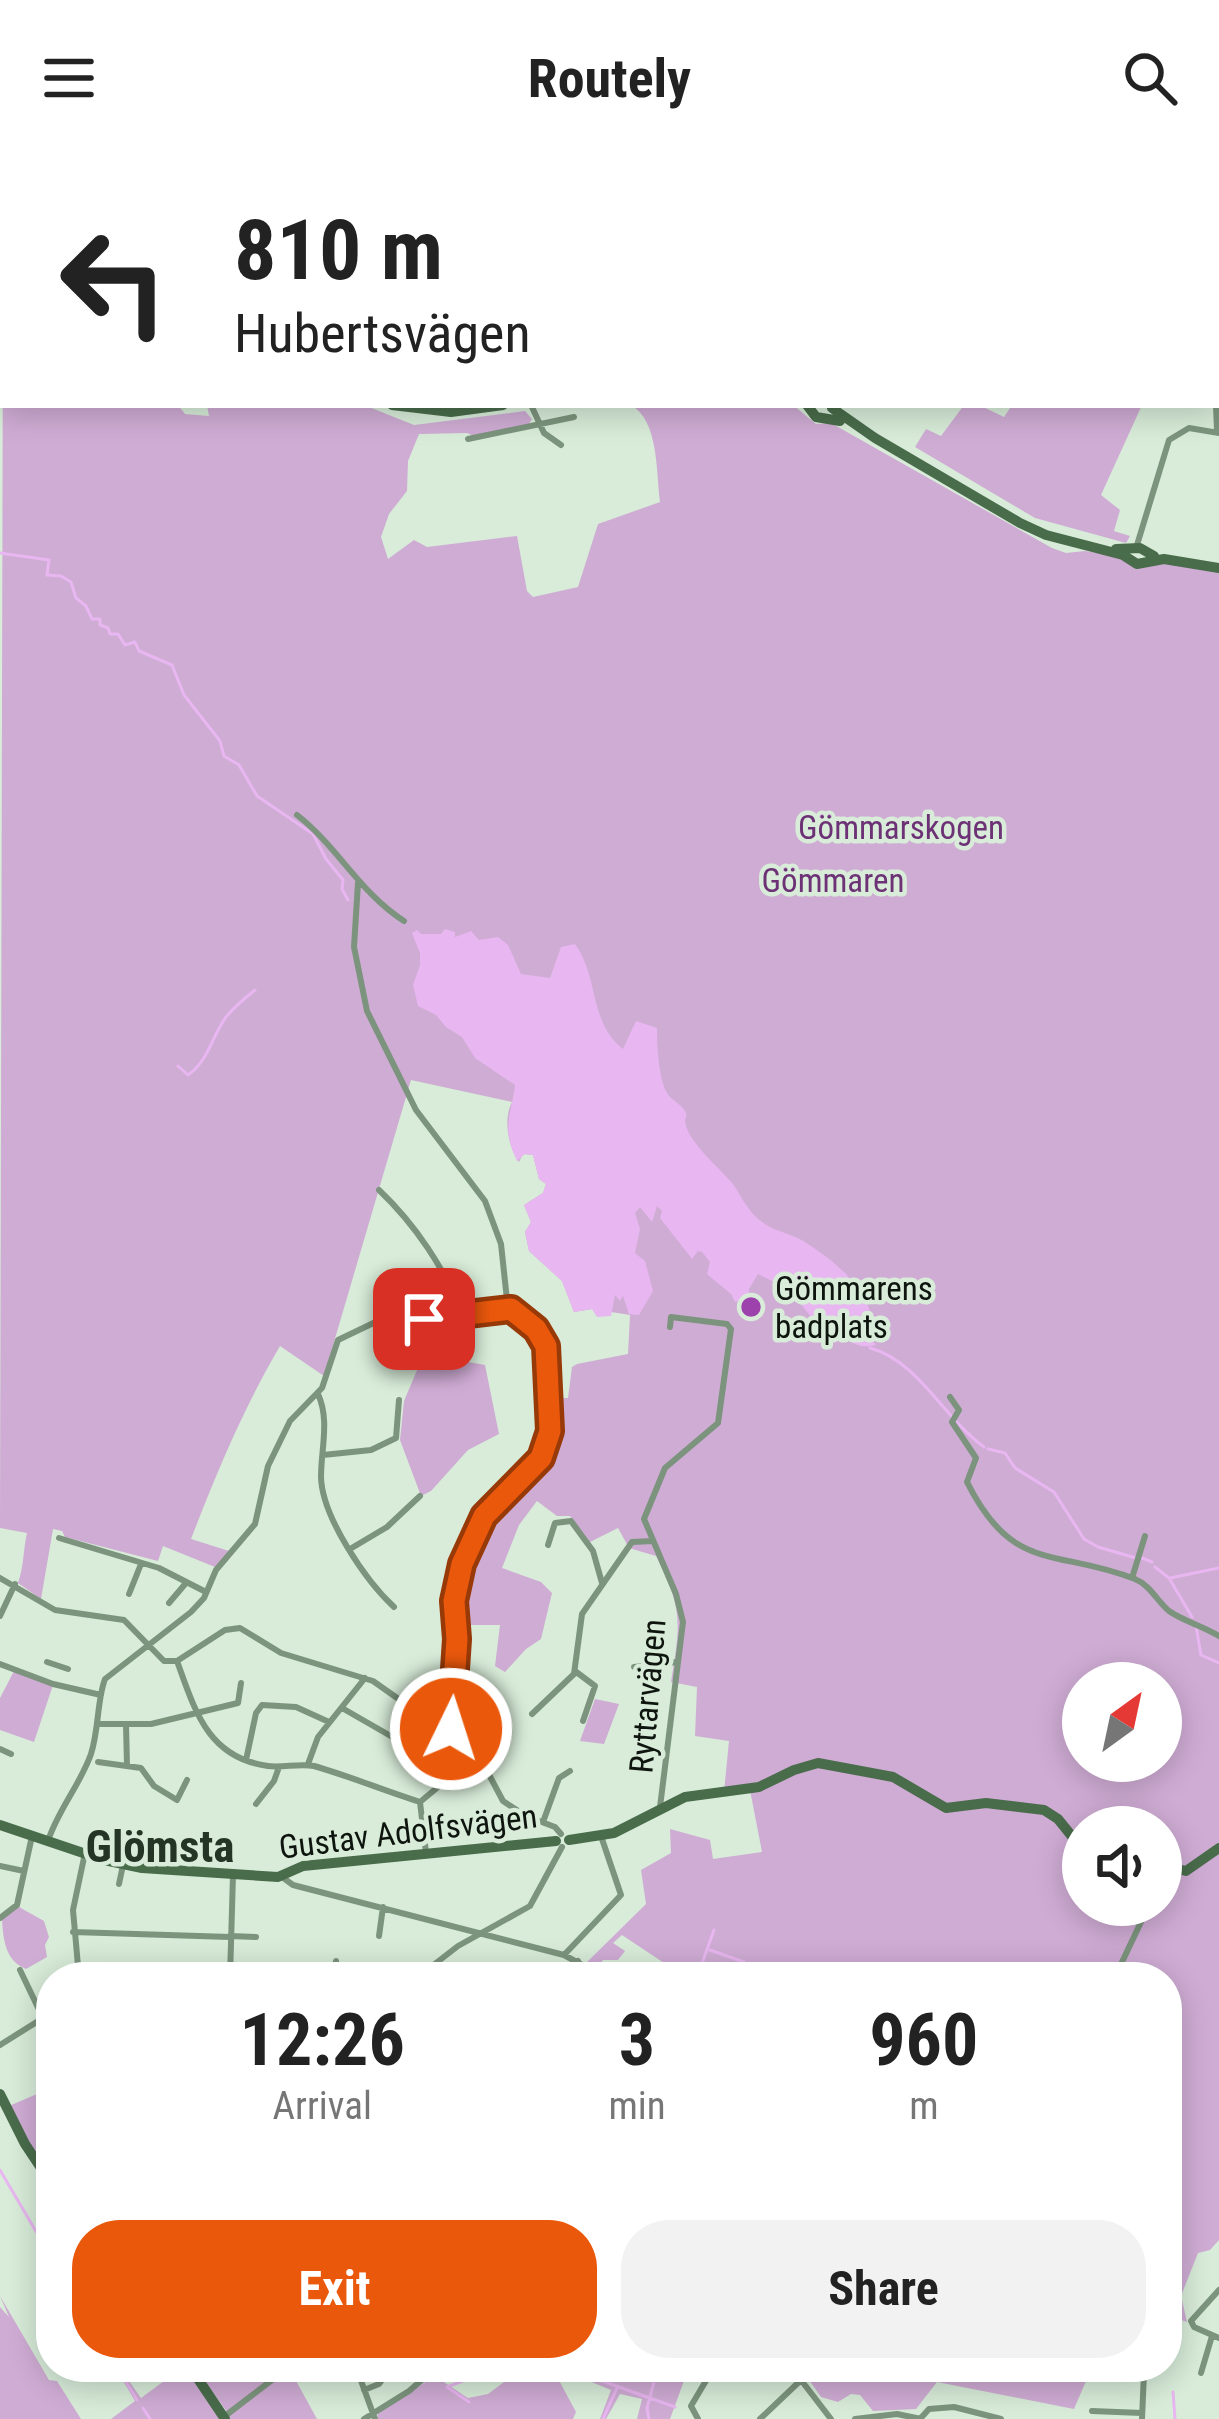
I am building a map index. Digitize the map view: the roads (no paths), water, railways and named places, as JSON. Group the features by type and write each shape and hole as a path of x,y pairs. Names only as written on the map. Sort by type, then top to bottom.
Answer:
{"street":[{"path":"417,408 451,412 481,408"},
{"path":"536,408 544,434 561,445"},
{"path":"830,410 1020,523 1071,542 1219,567"},
{"path":"468,440 574,417"},
{"path":"1139,551 1169,440 1189,428 1218,432"},
{"path":"297,814 358,883 404,921"},
{"path":"358,883 354,947 369,1016 416,1110 485,1202 501,1244 504,1289 511,1309 536,1329 546,1346 550,1431 541,1458 484,1516 462,1564 454,1601 457,1639 451,1729"},
{"path":"379,1190 410,1220 445,1271 465,1314"},
{"path":"49,1841 58,1814 86,1768 108,1675 184,1620 256,1522 262,1483 288,1424 318,1394 343,1335 386,1317 424,1319 511,1309"},
{"name":"Ryttarvägen","path":"660,1807 683,1618 644,1519 664,1470 719,1420 731,1330 727,1324 671,1317 670,1327"},
{"path":"318,1394 324,1417 325,1496 350,1550 394,1607"},
{"path":"950,1397 959,1410 953,1419 976,1460 967,1482 988,1519 1008,1539 1042,1557 1132,1578 1172,1612 1219,1636"},
{"path":"323,1455 362,1452 393,1440 398,1433 399,1400"},
{"path":"350,1550 387,1527 420,1496"},
{"path":"548,1544 555,1523 571,1521 593,1551 602,1583"},
{"path":"1132,1578 1145,1536"},
{"path":"58,1538 142,1563 206,1592"},
{"path":"532,1714 575,1671 580,1621 602,1583 632,1542 653,1541"},
{"path":"129,1594 142,1563"},
{"path":"0,1578 55,1610 122,1619 162,1660 177,1661 225,1630 250,1632 279,1653 365,1678 451,1729 476,1756 503,1801 543,1822 562,1840 530,1906 438,1962"},
{"path":"169,1603 187,1582"},
{"path":"0,1616 15,1584"},
{"path":"177,1661 198,1712 221,1749 246,1761 279,1767 308,1764 420,1802"},
{"path":"47,1662 68,1669"},
{"path":"634,1667 678,1662"},
{"path":"0,1664 101,1696"},
{"path":"53,1684 58,1666"},
{"path":"575,1671 596,1685 583,1720"},
{"path":"308,1764 319,1736 365,1678"},
{"path":"99,1724 152,1724 241,1703 241,1683"},
{"path":"246,1761 262,1705 296,1707 329,1722"},
{"path":"342,1708 422,1754 449,1778"},
{"path":"126,1725 127,1766"},
{"path":"420,1802 502,1733"},
{"path":"0,1749 11,1754"},
{"path":"98,1762 141,1768 154,1786 177,1801 188,1780"},
{"name":"Gustav Adolfsvägen","path":"0,1825 118,1864 282,1877 303,1866 601,1836 699,1794 759,1787 794,1770 824,1763 893,1777 946,1808 986,1803 1044,1810 1062,1825"},
{"path":"256,1804 279,1767"},
{"path":"543,1822 559,1778 570,1771"},
{"path":"420,1802 426,1853"},
{"path":"119,1884 124,1834"},
{"path":"0,1918 16,1906 32,1836"},
{"path":"564,1955 621,1895 601,1836"},
{"path":"1182,1869 1219,1847"},
{"path":"77,1962 76,1890 85,1853"},
{"path":"0,1866 24,1871"},
{"path":"230,1962 233,1872"},
{"path":"282,1877 293,1885 578,1961"},
{"path":"379,1936 383,1907"},
{"path":"1122,1962 1139,1926"},
{"path":"73,1932 256,1937"},
{"path":"20,1970 36,1997"},
{"path":"0,2044 36,2022"},
{"path":"0,2094 36,2160"},
{"path":"1201,2373 1215,2337 1191,2324 1192,2318 1219,2290"},
{"path":"200,2382 225,2418 270,2382"},
{"path":"361,2382 374,2416"},
{"path":"364,2390 380,2382"},
{"path":"364,2419 419,2382"},
{"path":"698,2419 691,2406 706,2382"},
{"path":"760,2419 799,2382"},
{"path":"801,2382 831,2419"},
{"path":"1092,2411 1142,2416 1143,2382"},
{"path":"855,2419 891,2414 918,2418 928,2409 954,2407 1001,2419"}],"waterway":[{"path":"0,553 49,560 47,575 71,582 92,619 100,619 100,625 118,634 125,645 135,642 139,651 172,665 184,695 220,741 224,756 239,765 257,796 313,834 343,880 348,900"},
{"path":"178,1066 188,1075 195,1069 226,1017 255,990"},
{"path":"870,1348 902,1364 984,1447"},
{"path":"988,1449 1005,1453 1015,1468 1054,1492 1084,1539 1136,1558"},
{"path":"1142,1558 1152,1562"},
{"path":"1155,1567 1169,1578 1192,1617"},
{"path":"1170,1578 1219,1568"},
{"path":"1196,1626 1201,1655 1219,1663"},
{"path":"702,1962 714,1930"},
{"path":"710,1950 744,1962"},
{"path":"0,2170 36,2231"},
{"path":"126,2382 137,2400"},
{"path":"460,2382 447,2387 469,2402"},
{"path":"605,2382 675,2407"},
{"path":"649,2419 654,2382"},
{"path":"603,2419 617,2388"},
{"path":"1173,2392 1175,2419"},
{"path":"143,2408 150,2419"}],"place":[{"name":"Gömmarens badplats","path":"751,1307"}],"district":[{"name":"Glömsta","path":"160,1846"}],"park label":[{"name":"Gömmarskogen","path":"901,827"},
{"name":"Gömmaren","path":"833,880"}]}
